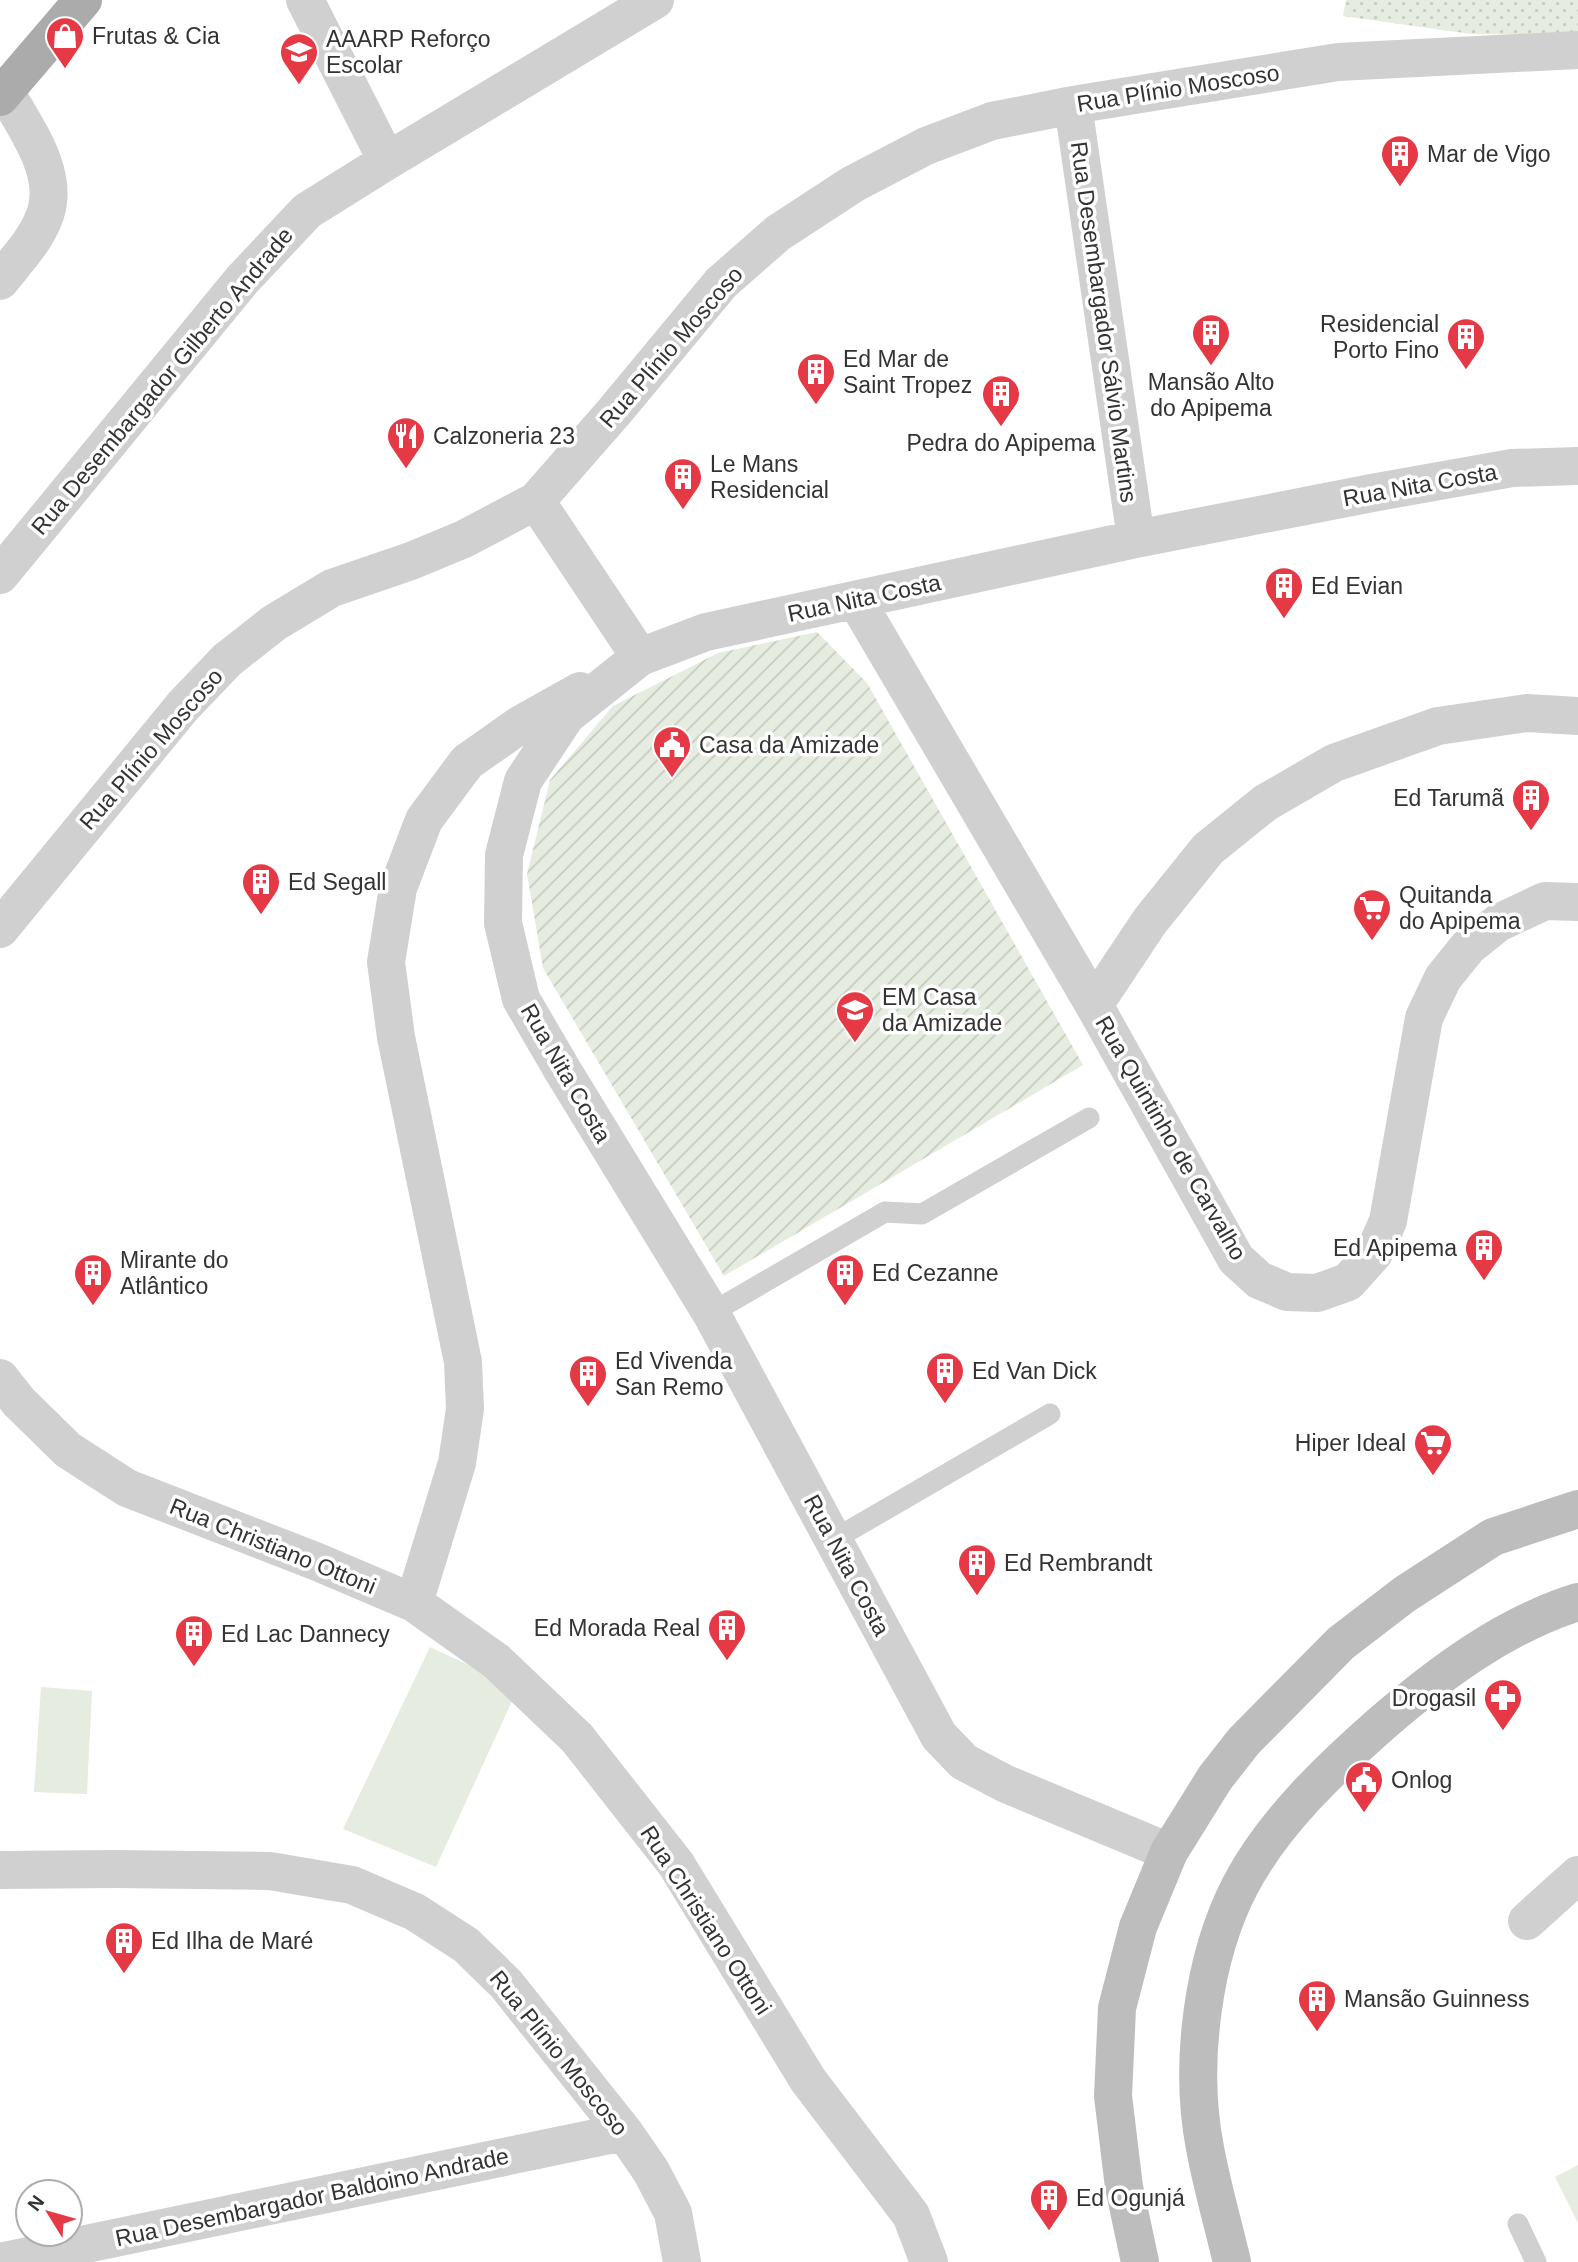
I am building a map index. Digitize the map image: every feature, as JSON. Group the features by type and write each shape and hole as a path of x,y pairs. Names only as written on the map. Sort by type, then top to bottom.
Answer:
{"main road":[{"path":"3,94 83,0"},
{"path":"1140,2262 1124,2187 1113,2096 1117,2008 1138,1927 1169,1852 1215,1778 1244,1741 1341,1643 1405,1594 1493,1537 1578,1509"},
{"path":"1233,2262 1205,2147 1199,2091 1201,2030 1209,1977 1221,1933 1241,1884 1271,1838 1309,1793 1354,1748 1408,1701 1508,1631 1578,1602"}],"street":[{"path":"305,0 387,161"},
{"name":"Rua Desembargador Gilberto Andrade","path":"0,575 261,260 307,211 655,0"},
{"name":"Rua Plínio Moscoso","path":"0,929 183,706 227,660 274,623 332,588 411,561 464,539 536,501 721,283 778,233 853,184 926,146 992,121 1073,106 1338,62 1578,50"},
{"path":"0,281 44,219 50,191 46,167 3,94"},
{"name":"Rua Desembargador Sálvio Martins","path":"1073,106 1136,539"},
{"name":"Rua Nita Costa","path":"1169,1852 1006,1784 964,1762 939,1736 711,1313 521,999 503,923 504,855 523,781 566,716 640,657 706,632 1136,539 1359,495 1500,470 1578,466"},
{"path":"414,1603 457,1463 465,1409 463,1362 396,1037 386,962 398,888 424,820 467,762 521,724 640,657 536,501"},
{"name":"Rua Quintinho de Carvalho","path":"856,600 1094,1006 1236,1259 1259,1280 1287,1292 1317,1293 1348,1282 1374,1253 1388,1220 1424,1018 1443,978 1468,947 1498,923 1545,901 1578,902"},
{"path":"1094,1006 1150,921 1208,849 1265,803 1334,763 1438,726 1527,713 1578,716"},
{"name":"Rua Christiano Ottoni","path":"0,1378 19,1402 68,1450 127,1488 315,1561 414,1603 496,1661 577,1738 676,1864 808,2080 911,2215 929,2262"},
{"name":"Rua Plínio Moscoso","path":"0,1870 270,1871 352,1885 415,1913 466,1945 506,1984 624,2133 652,2171 673,2213 682,2262"},
{"path":"1527,1921 1578,1875"},
{"name":"Rua Desembargador Baldoino Andrade","path":"0,2262 624,2133"}],"lane":[{"path":"711,1313 885,1212 922,1214 1089,1118"},
{"path":"833,1540 1049,1414"},
{"path":"1518,2224 1536,2262"}],"shaded area":[{"path":"1346,0 1578,0 1578,35 1471,34 1343,16"},
{"path":"817,632 867,683 1083,1065 724,1276 543,968 527,874 550,780 613,706 718,653"},
{"path":"430,1647 518,1688 436,1867 343,1829"},
{"path":"41,1687 92,1691 87,1794 34,1792"},
{"path":"1578,2165 1578,2223 1555,2177"}],"place":[{"name":"Frutas & Cia","path":"65,70"},
{"name":"AAARP Reforço Escolar","path":"299,86"},
{"name":"Mar de Vigo","path":"1400,188"},
{"name":"Mansão Alto do Apipema","path":"1211,367"},
{"name":"Residencial Porto Fino","path":"1466,371"},
{"name":"Ed Mar de Saint Tropez","path":"816,406"},
{"name":"Pedra do Apipema","path":"1001,428"},
{"name":"Calzoneria 23","path":"406,470"},
{"name":"Le Mans Residencial","path":"683,511"},
{"name":"Ed Evian","path":"1284,620"},
{"name":"Casa da Amizade","path":"672,779"},
{"name":"Ed Tarumã","path":"1531,832"},
{"name":"Ed Segall","path":"261,916"},
{"name":"Quitanda do Apipema","path":"1372,942"},
{"name":"EM Casa da Amizade","path":"855,1044"},
{"name":"Ed Apipema","path":"1484,1282"},
{"name":"Mirante do Atlântico","path":"93,1307"},
{"name":"Ed Cezanne","path":"845,1307"},
{"name":"Ed Van Dick","path":"945,1405"},
{"name":"Ed Vivenda San Remo","path":"588,1408"},
{"name":"Hiper Ideal","path":"1433,1477"},
{"name":"Ed Rembrandt","path":"977,1597"},
{"name":"Ed Morada Real","path":"727,1662"},
{"name":"Ed Lac Dannecy","path":"194,1668"},
{"name":"Drogasil","path":"1503,1732"},
{"name":"Onlog","path":"1364,1814"},
{"name":"Ed Ilha de Maré","path":"124,1975"},
{"name":"Mansão Guinness","path":"1317,2033"},
{"name":"Ed Ogunjá","path":"1049,2232"}]}
